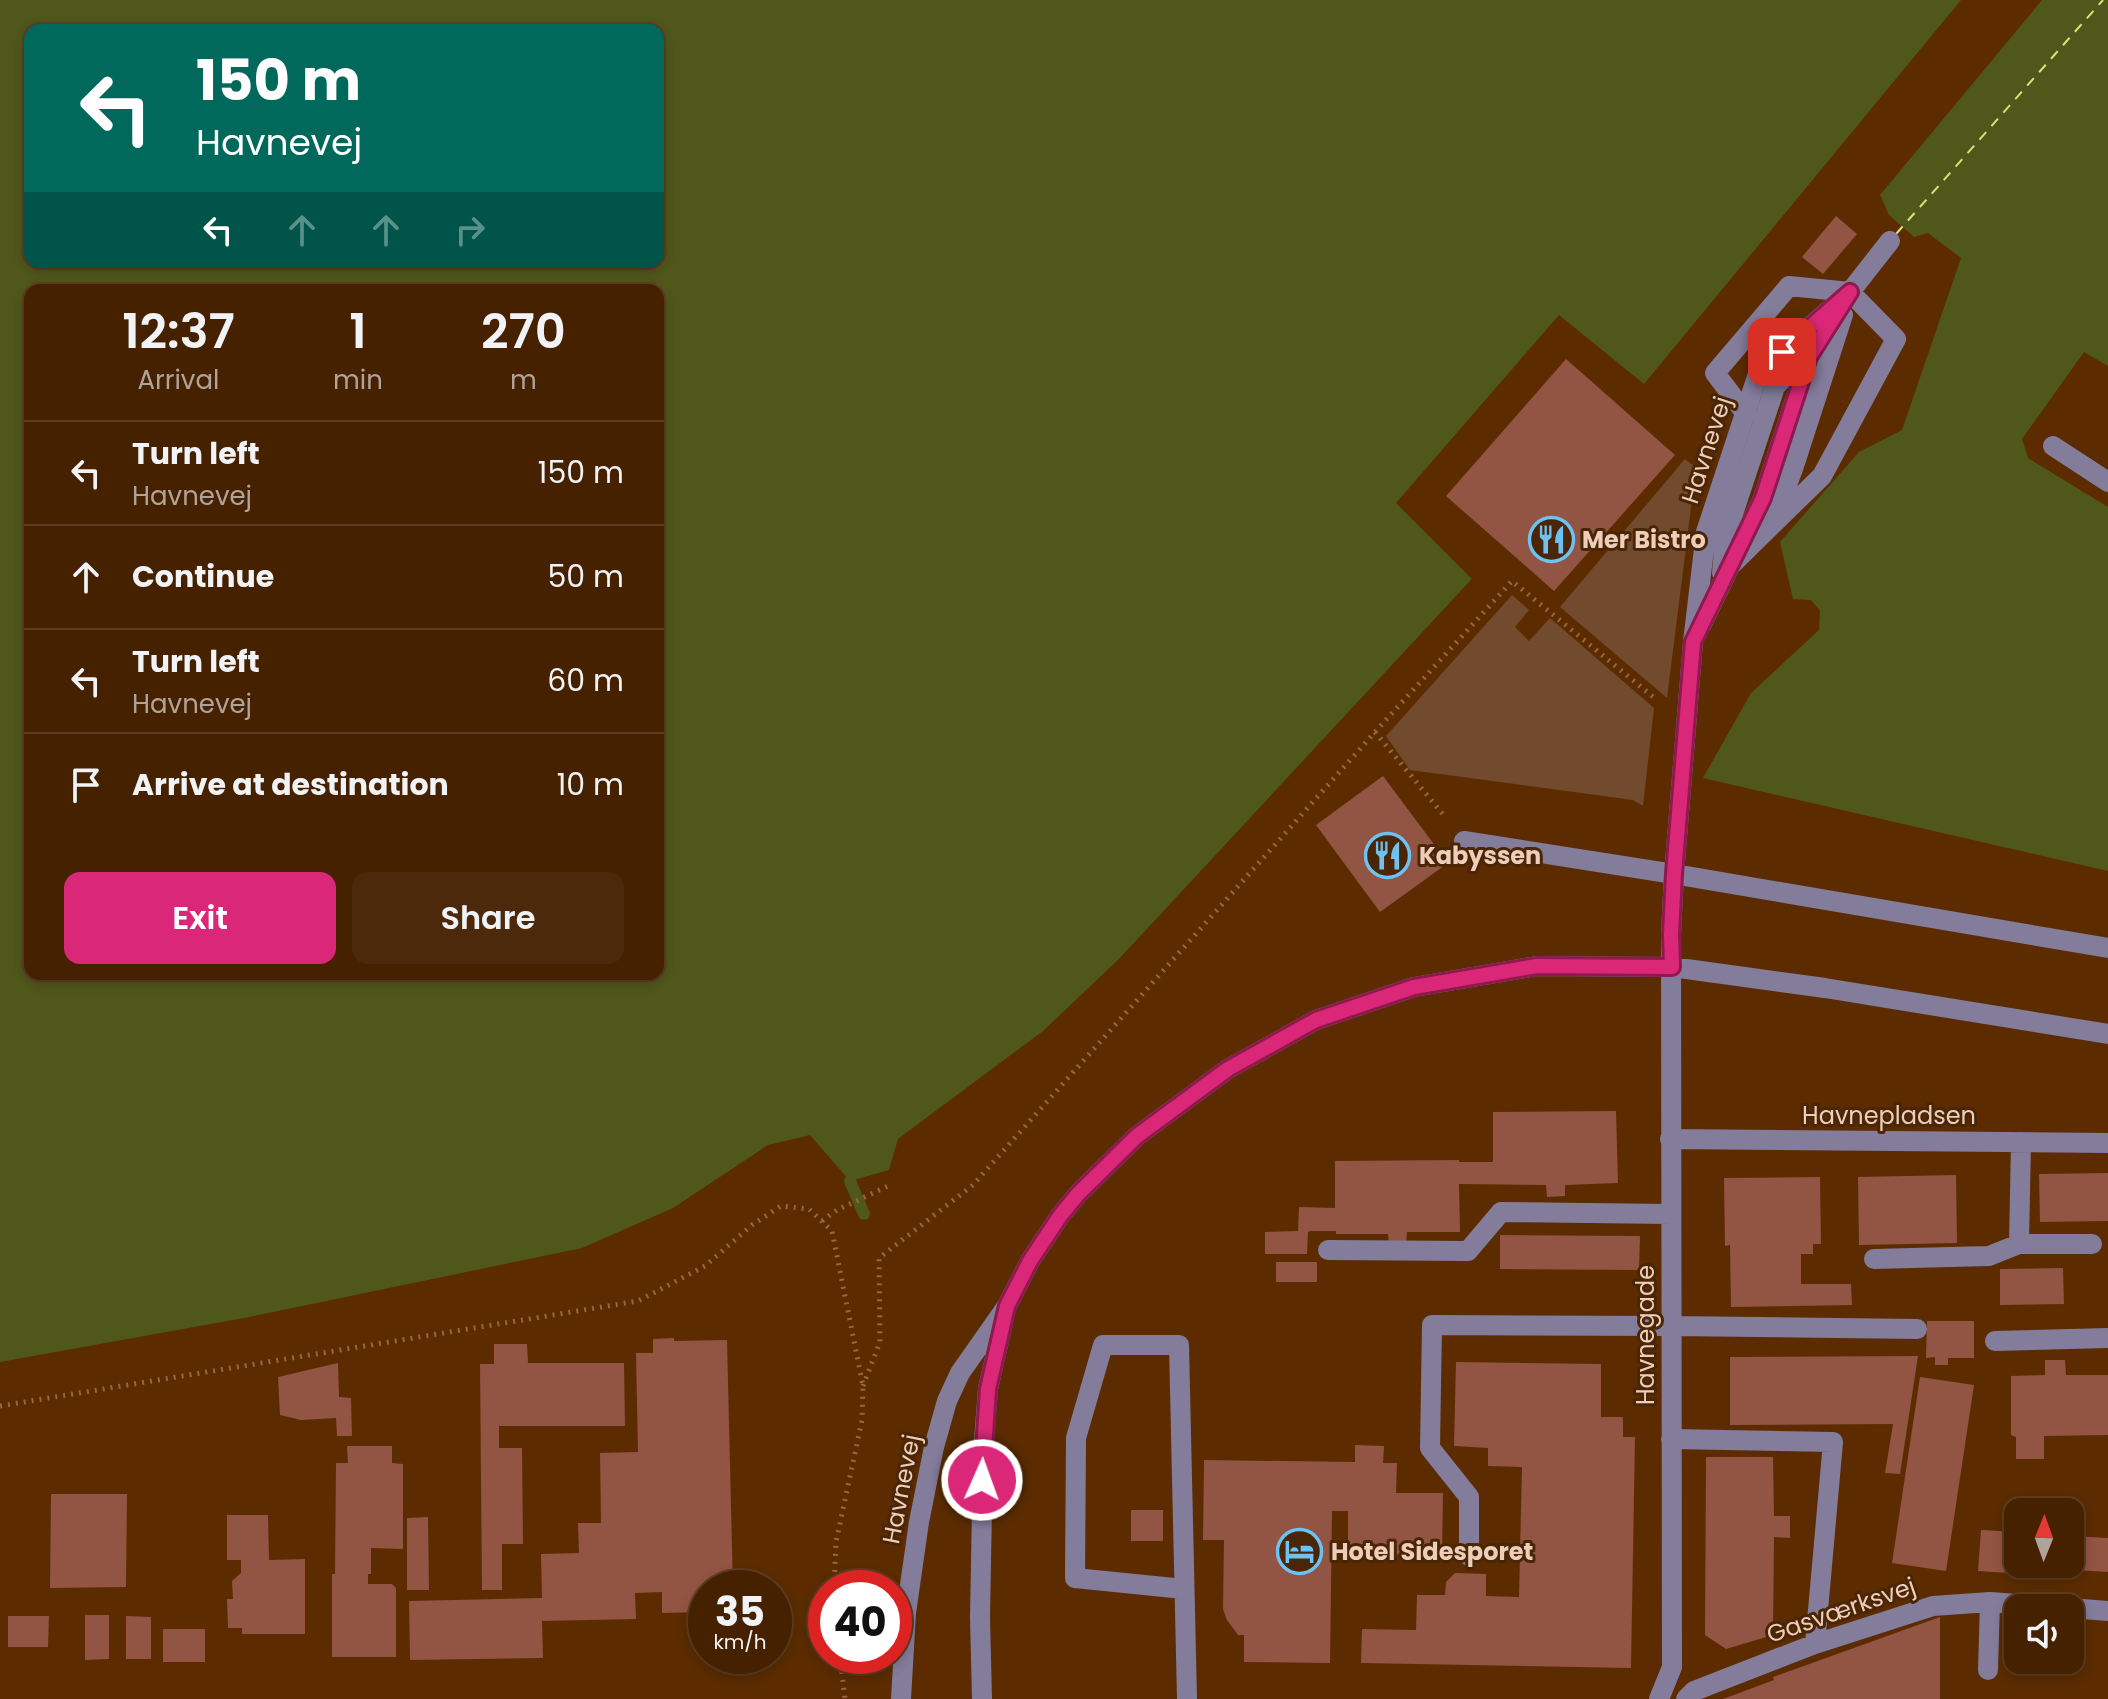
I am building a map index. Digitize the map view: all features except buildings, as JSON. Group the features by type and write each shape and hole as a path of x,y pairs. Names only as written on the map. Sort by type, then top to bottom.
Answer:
{"street":[{"name":"Havnevej","path":"1672,967 1674,874 1693,642 1706,532 1759,371 1850,292 1890,241"},
{"path":"1693,642 1725,576 1822,476 1896,339 1850,292 1789,286 1715,373 1746,414"},
{"path":"1725,576 1725,538 1775,387 1821,338 1850,292"},
{"path":"1771,526 1793,469 1850,292"},
{"path":"2053,446 2108,482"},
{"path":"1464,841 2108,948"},
{"name":"Havnevej","path":"901,1699 908,1595 919,1522 934,1447 947,1401 960,1373 1007,1306 1030,1261 1078,1194 1137,1136 1228,1069 1316,1020 1414,987 1537,966 1672,967 1825,988 2108,1034"},
{"name":"Havnegade","path":"1659,1699 1672,1667 1672,967"},
{"name":"Havnepladsen","path":"1670,1139 2108,1143"},
{"path":"2019,1244 2021,1142"},
{"path":"1328,1250 1468,1251 1501,1212 1670,1214"},
{"path":"1874,1259 1989,1256 2019,1244 2092,1244"},
{"name":"Havnevej","path":"982,1699 983,1453 988,1389 1007,1306"},
{"path":"1469,1556 1469,1497 1430,1448 1432,1325 1917,1329"},
{"path":"1995,1341 2108,1338"},
{"path":"1184,1589 1075,1578 1076,1438 1103,1345 1179,1345 1187,1699"},
{"path":"1671,1439 1833,1442 1815,1644"},
{"path":"1988,1670 1990,1602"},
{"name":"Gasværksvej","path":"1686,1699 1694,1691 1815,1644 1933,1606 2004,1603"},
{"name":"Gasværksvej","path":"2084,1609 2108,1611"}],"path":[{"path":"863,1386 880,1342 879,1258 973,1185 1512,581 1686,725"},
{"path":"1375,732 1464,841"},
{"path":"822,1221 837,1210 888,1186"},
{"path":"0,1406 638,1301 705,1266 752,1225 781,1206 809,1209 832,1231 863,1386 862,1420 836,1542 835,1570"},
{"path":"842,1674 845,1699"}],"shaded area":[{"path":"0,0 1961,0 1644,384 1559,315 1396,503 1472,579 1121,957 1043,1031 898,1139 889,1170 850,1181 810,1135 768,1145 673,1208 582,1248 244,1318 0,1362"},
{"path":"2042,0 2108,0 2108,366 2084,352 2022,439 2028,458 2108,507 2108,871 1703,778 1751,693 1819,630 1820,611 1811,600 1793,599 1780,542 1859,452 1902,430 1961,258 1928,233 1914,237 1889,215 1880,195"},
{"path":"1685,459 1696,468 1667,698 1560,607"},
{"path":"1512,595 1529,610 1515,627 1529,641 1550,618 1654,708 1643,806 1633,800 1410,770 1386,736"}],"pier":[{"path":"1472,579 1476,581 1102,980 1121,957"}],"waterway":[{"path":"850,1181 864,1214"}],"ferry route":[{"path":"1896,234 2103,0"}],"place":[{"name":"Mer Bistro","path":"1551,539"},
{"name":"Kabyssen","path":"1388,855"},
{"name":"Hotel Sidesporet","path":"1300,1551"}],"route":[{"path":"982,1480 988,1389 1007,1306 1030,1261 1060,1216 1137,1136 1228,1069 1316,1020 1414,987 1537,966 1672,967 1674,874 1693,642 1763,498 1809,357 1850,292 1782,352"}]}
